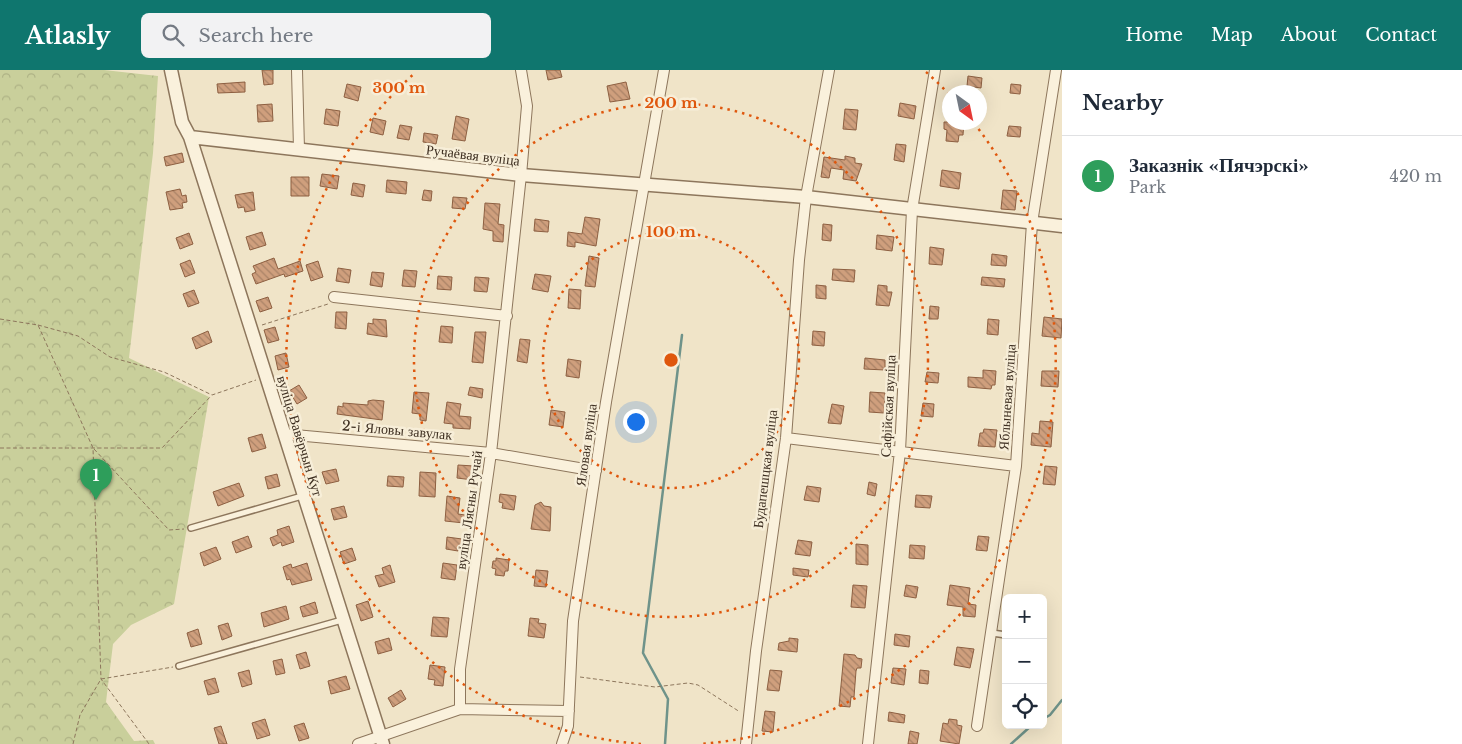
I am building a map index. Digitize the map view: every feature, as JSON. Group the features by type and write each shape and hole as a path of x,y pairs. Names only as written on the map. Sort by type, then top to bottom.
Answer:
{"street":[{"path":"171,70 182,122 190,137"},
{"path":"296,70 299,149"},
{"name":"вуліца Лясны Ручай","path":"460,709 460,669 491,453 528,106 521,70"},
{"name":"Яловая вуліца","path":"562,744 568,726 573,621 632,251 664,70"},
{"name":"Будапешцкая вуліца","path":"746,744 786,438 799,260 806,198 829,70"},
{"name":"Сафійская вуліца","path":"868,744 900,451 912,210 935,70"},
{"name":"Яблыневая вуліца","path":"977,726 1016,466 1032,223 1056,70"},
{"name":"Ручаёвая вуліца","path":"190,137 521,176 645,184 806,198"},
{"name":"вуліца Вавёрчын Кут","path":"190,137 302,496 381,740"},
{"path":"806,198 1062,226"},
{"path":"334,297 507,316"},
{"name":"2-і Яловы завулак","path":"284,434 491,453 596,471"},
{"path":"786,438 1016,466"},
{"path":"358,744 381,740 460,709 569,711"}],"lane":[{"path":"191,528 302,496"},
{"path":"179,666 343,620"},
{"path":"992,633 1002,634"}],"path":[{"path":"251,328 331,303 334,297"},
{"path":"0,319 38,325 78,336 110,357 164,372 212,395"},
{"path":"38,325 93,448 169,530 191,528"},
{"path":"0,448 162,448 212,395 266,376"},
{"path":"93,448 102,679 149,744"},
{"path":"73,744 80,715 102,679 179,666"},
{"path":"570,675 655,687 688,683 698,685 748,718"}],"green space":[{"path":"0,70 104,70 158,76 153,153 129,358 209,397 174,604 131,625 113,644 106,702 134,741 153,740 155,744 0,744"}],"building":[{"path":"262,70 273,70 273,84 264,85"},
{"path":"546,70 560,70 562,77 548,80"},
{"path":"968,76 982,78 981,85 967,85"},
{"path":"245,82 245,92 218,93 217,84"},
{"path":"626,82 630,99 610,102 607,86"},
{"path":"347,84 361,87 358,101 344,97"},
{"path":"1011,84 1021,85 1020,94 1010,93"},
{"path":"900,103 916,106 914,119 898,116"},
{"path":"272,104 273,121 258,122 257,105"},
{"path":"326,109 340,111 338,126 324,124"},
{"path":"845,109 858,110 856,130 843,129"},
{"path":"456,116 469,119 465,141 452,139"},
{"path":"373,118 386,121 383,135 370,132"},
{"path":"400,125 412,127 409,140 397,138"},
{"path":"1009,126 1021,127 1020,137 1007,136"},
{"path":"947,130 963,130 963,135 959,135 958,142 946,141"},
{"path":"424,133 438,135 436,144 423,142"},
{"path":"896,144 906,145 904,162 894,160"},
{"path":"182,153 184,162 166,166 164,157"},
{"path":"845,156 855,158 855,163 862,164 856,181 843,179 844,170 831,168 829,178 821,177 824,157 845,160"},
{"path":"942,170 961,173 959,189 940,186"},
{"path":"322,174 339,176 337,189 320,186"},
{"path":"291,177 309,177 309,196 291,196"},
{"path":"387,180 407,182 406,194 386,192"},
{"path":"353,183 365,185 363,197 351,195"},
{"path":"180,189 182,196 186,195 187,202 182,203 183,208 170,210 166,192"},
{"path":"424,190 432,191 431,201 422,200"},
{"path":"1003,190 1017,191 1015,210 1001,209"},
{"path":"253,192 255,210 245,212 244,207 238,208 235,195"},
{"path":"453,197 467,198 465,209 452,208"},
{"path":"485,203 500,204 498,224 504,225 503,242 493,241 493,231 483,229"},
{"path":"585,217 600,219 596,246 575,242 575,247 567,246 568,232 582,234"},
{"path":"535,219 549,221 548,232 534,231"},
{"path":"823,224 832,225 831,241 822,240"},
{"path":"262,232 266,245 250,250 246,237"},
{"path":"189,233 193,244 180,249 176,238"},
{"path":"877,235 894,237 892,251 876,249"},
{"path":"930,247 944,249 942,265 929,264"},
{"path":"992,254 1007,256 1006,266 991,265"},
{"path":"589,256 599,258 595,287 585,286"},
{"path":"274,258 278,269 300,261 303,271 285,277 284,274 256,284 252,274 256,272 253,266"},
{"path":"190,260 195,273 185,277 180,264"},
{"path":"318,261 323,277 311,281 306,265"},
{"path":"338,268 351,270 349,283 336,281"},
{"path":"833,269 855,270 854,282 832,280"},
{"path":"404,270 417,271 415,287 402,286"},
{"path":"372,272 384,273 382,287 370,285"},
{"path":"535,274 551,276 548,292 532,289"},
{"path":"438,276 452,277 451,290 437,289"},
{"path":"475,277 489,278 487,292 474,291"},
{"path":"982,277 1005,279 1004,287 981,285"},
{"path":"816,285 826,286 826,299 816,298"},
{"path":"878,285 887,286 887,292 892,292 889,306 876,305"},
{"path":"569,289 581,290 580,309 568,308"},
{"path":"194,290 199,303 188,307 183,294"},
{"path":"268,297 272,308 260,312 256,301"},
{"path":"930,306 939,307 938,319 929,319"},
{"path":"336,312 347,312 346,329 335,328"},
{"path":"1044,317 1062,319 1061,338 1042,336"},
{"path":"373,319 386,320 387,337 367,334 368,323 373,324"},
{"path":"988,319 999,320 998,335 987,334"},
{"path":"441,326 453,327 452,343 439,342"},
{"path":"275,327 279,340 268,343 264,330"},
{"path":"208,331 212,342 196,349 192,338"},
{"path":"813,331 825,332 824,346 812,345"},
{"path":"475,332 486,332 483,363 472,362"},
{"path":"520,339 530,340 527,363 517,361"},
{"path":"286,353 289,367 278,370 275,356"},
{"path":"865,358 885,360 885,370 864,369"},
{"path":"568,359 581,361 579,378 566,376"},
{"path":"983,370 996,371 995,385 992,385 991,389 968,387 968,377 983,378"},
{"path":"1042,371 1059,371 1058,387 1041,386"},
{"path":"927,372 939,373 938,383 925,382"},
{"path":"299,385 307,398 297,404 289,391"},
{"path":"470,387 483,389 482,398 468,395"},
{"path":"414,392 429,393 426,421 420,420 420,414 412,413"},
{"path":"870,392 885,393 884,413 869,412"},
{"path":"368,401 384,401 382,420 337,414 338,406 343,407 343,403 368,405"},
{"path":"447,402 461,404 459,416 471,417 470,429 453,428 453,424 444,423"},
{"path":"923,403 934,404 933,417 921,416"},
{"path":"832,404 844,406 841,424 828,423"},
{"path":"551,410 565,412 563,427 549,425"},
{"path":"1040,421 1053,422 1051,447 1031,445 1032,433 1039,434"},
{"path":"984,429 997,430 995,447 978,446 980,433 983,433"},
{"path":"262,434 266,448 252,452 248,438"},
{"path":"458,465 474,466 473,480 457,478"},
{"path":"1045,466 1057,467 1055,485 1043,484"},
{"path":"336,469 339,481 326,484 322,472"},
{"path":"420,472 436,473 435,497 419,496"},
{"path":"277,474 280,486 268,489 265,477"},
{"path":"388,476 404,477 403,487 387,486"},
{"path":"869,482 877,484 875,496 867,494"},
{"path":"239,483 244,496 218,506 213,492"},
{"path":"807,486 821,488 819,502 804,500"},
{"path":"500,494 516,496 514,510 502,508 503,503 499,502"},
{"path":"916,495 932,496 930,508 915,507"},
{"path":"447,496 460,498 458,514 465,515 464,523 445,521"},
{"path":"541,502 544,506 551,507 550,531 531,529 535,505"},
{"path":"344,506 347,517 334,520 331,509"},
{"path":"289,526 294,542 282,546 281,542 273,546 270,538 278,535 277,530"},
{"path":"248,536 252,547 236,553 232,542"},
{"path":"978,536 989,537 987,551 976,550"},
{"path":"447,537 462,539 462,546 458,546 458,551 446,549"},
{"path":"798,540 812,542 810,556 795,554"},
{"path":"856,544 868,545 868,565 856,564"},
{"path":"910,545 925,546 924,559 909,558"},
{"path":"216,547 221,559 204,566 200,553"},
{"path":"352,548 356,560 344,564 340,552"},
{"path":"496,558 509,560 508,571 505,571 504,576 495,575 496,569 492,568 493,561 496,561"},
{"path":"307,563 312,580 292,585 290,579 287,580 283,567 291,564 292,568"},
{"path":"443,563 457,565 455,580 441,578"},
{"path":"390,565 395,582 379,587 375,576 384,574 382,568"},
{"path":"793,568 809,570 808,577 793,575"},
{"path":"536,570 548,571 546,587 534,586"},
{"path":"853,585 867,586 865,608 851,607"},
{"path":"906,585 918,587 916,598 904,596"},
{"path":"950,585 970,588 968,604 976,605 975,617 963,616 963,607 947,605"},
{"path":"368,601 373,617 361,621 356,605"},
{"path":"315,602 318,613 303,617 300,607"},
{"path":"286,606 289,619 264,627 261,613"},
{"path":"433,617 449,618 447,637 431,636"},
{"path":"530,618 539,619 538,623 546,624 544,638 528,636"},
{"path":"228,623 232,636 222,640 218,626"},
{"path":"198,629 202,644 191,647 187,633"},
{"path":"895,634 910,636 909,647 894,645"},
{"path":"389,638 392,650 378,654 375,642"},
{"path":"789,638 798,639 797,652 778,650 779,643 789,641"},
{"path":"957,647 974,649 970,668 954,665"},
{"path":"306,652 310,666 300,669 296,655"},
{"path":"844,654 855,655 857,658 862,659 861,668 857,668 856,671 854,697 851,697 850,707 839,706"},
{"path":"282,659 285,673 276,675 273,661"},
{"path":"430,665 445,667 443,686 434,685 435,680 428,679"},
{"path":"893,668 906,669 904,685 891,683"},
{"path":"249,670 252,684 242,687 238,673"},
{"path":"770,670 782,671 779,691 767,690"},
{"path":"920,670 929,671 928,684 919,683"},
{"path":"346,676 350,689 331,694 328,681"},
{"path":"215,678 219,692 208,695 204,681"},
{"path":"401,690 406,699 393,707 388,698"},
{"path":"765,711 775,712 773,732 762,731"},
{"path":"889,712 905,715 904,723 888,721"},
{"path":"265,719 270,735 257,739 252,723"},
{"path":"949,719 957,720 957,725 962,726 959,744 940,741 943,723 948,724"},
{"path":"304,723 309,738 299,741 294,726"},
{"path":"221,726 227,744 219,744 214,728"},
{"path":"910,731 919,733 917,744 908,744"}],"waterway":[{"path":"665,744 668,699 643,653 682,335"},
{"path":"1047,717 1062,700"},
{"path":"1011,744 1028,729"}],"place":[{"name":"Заказнік «Пячэрскі»","path":"96,500"}]}
